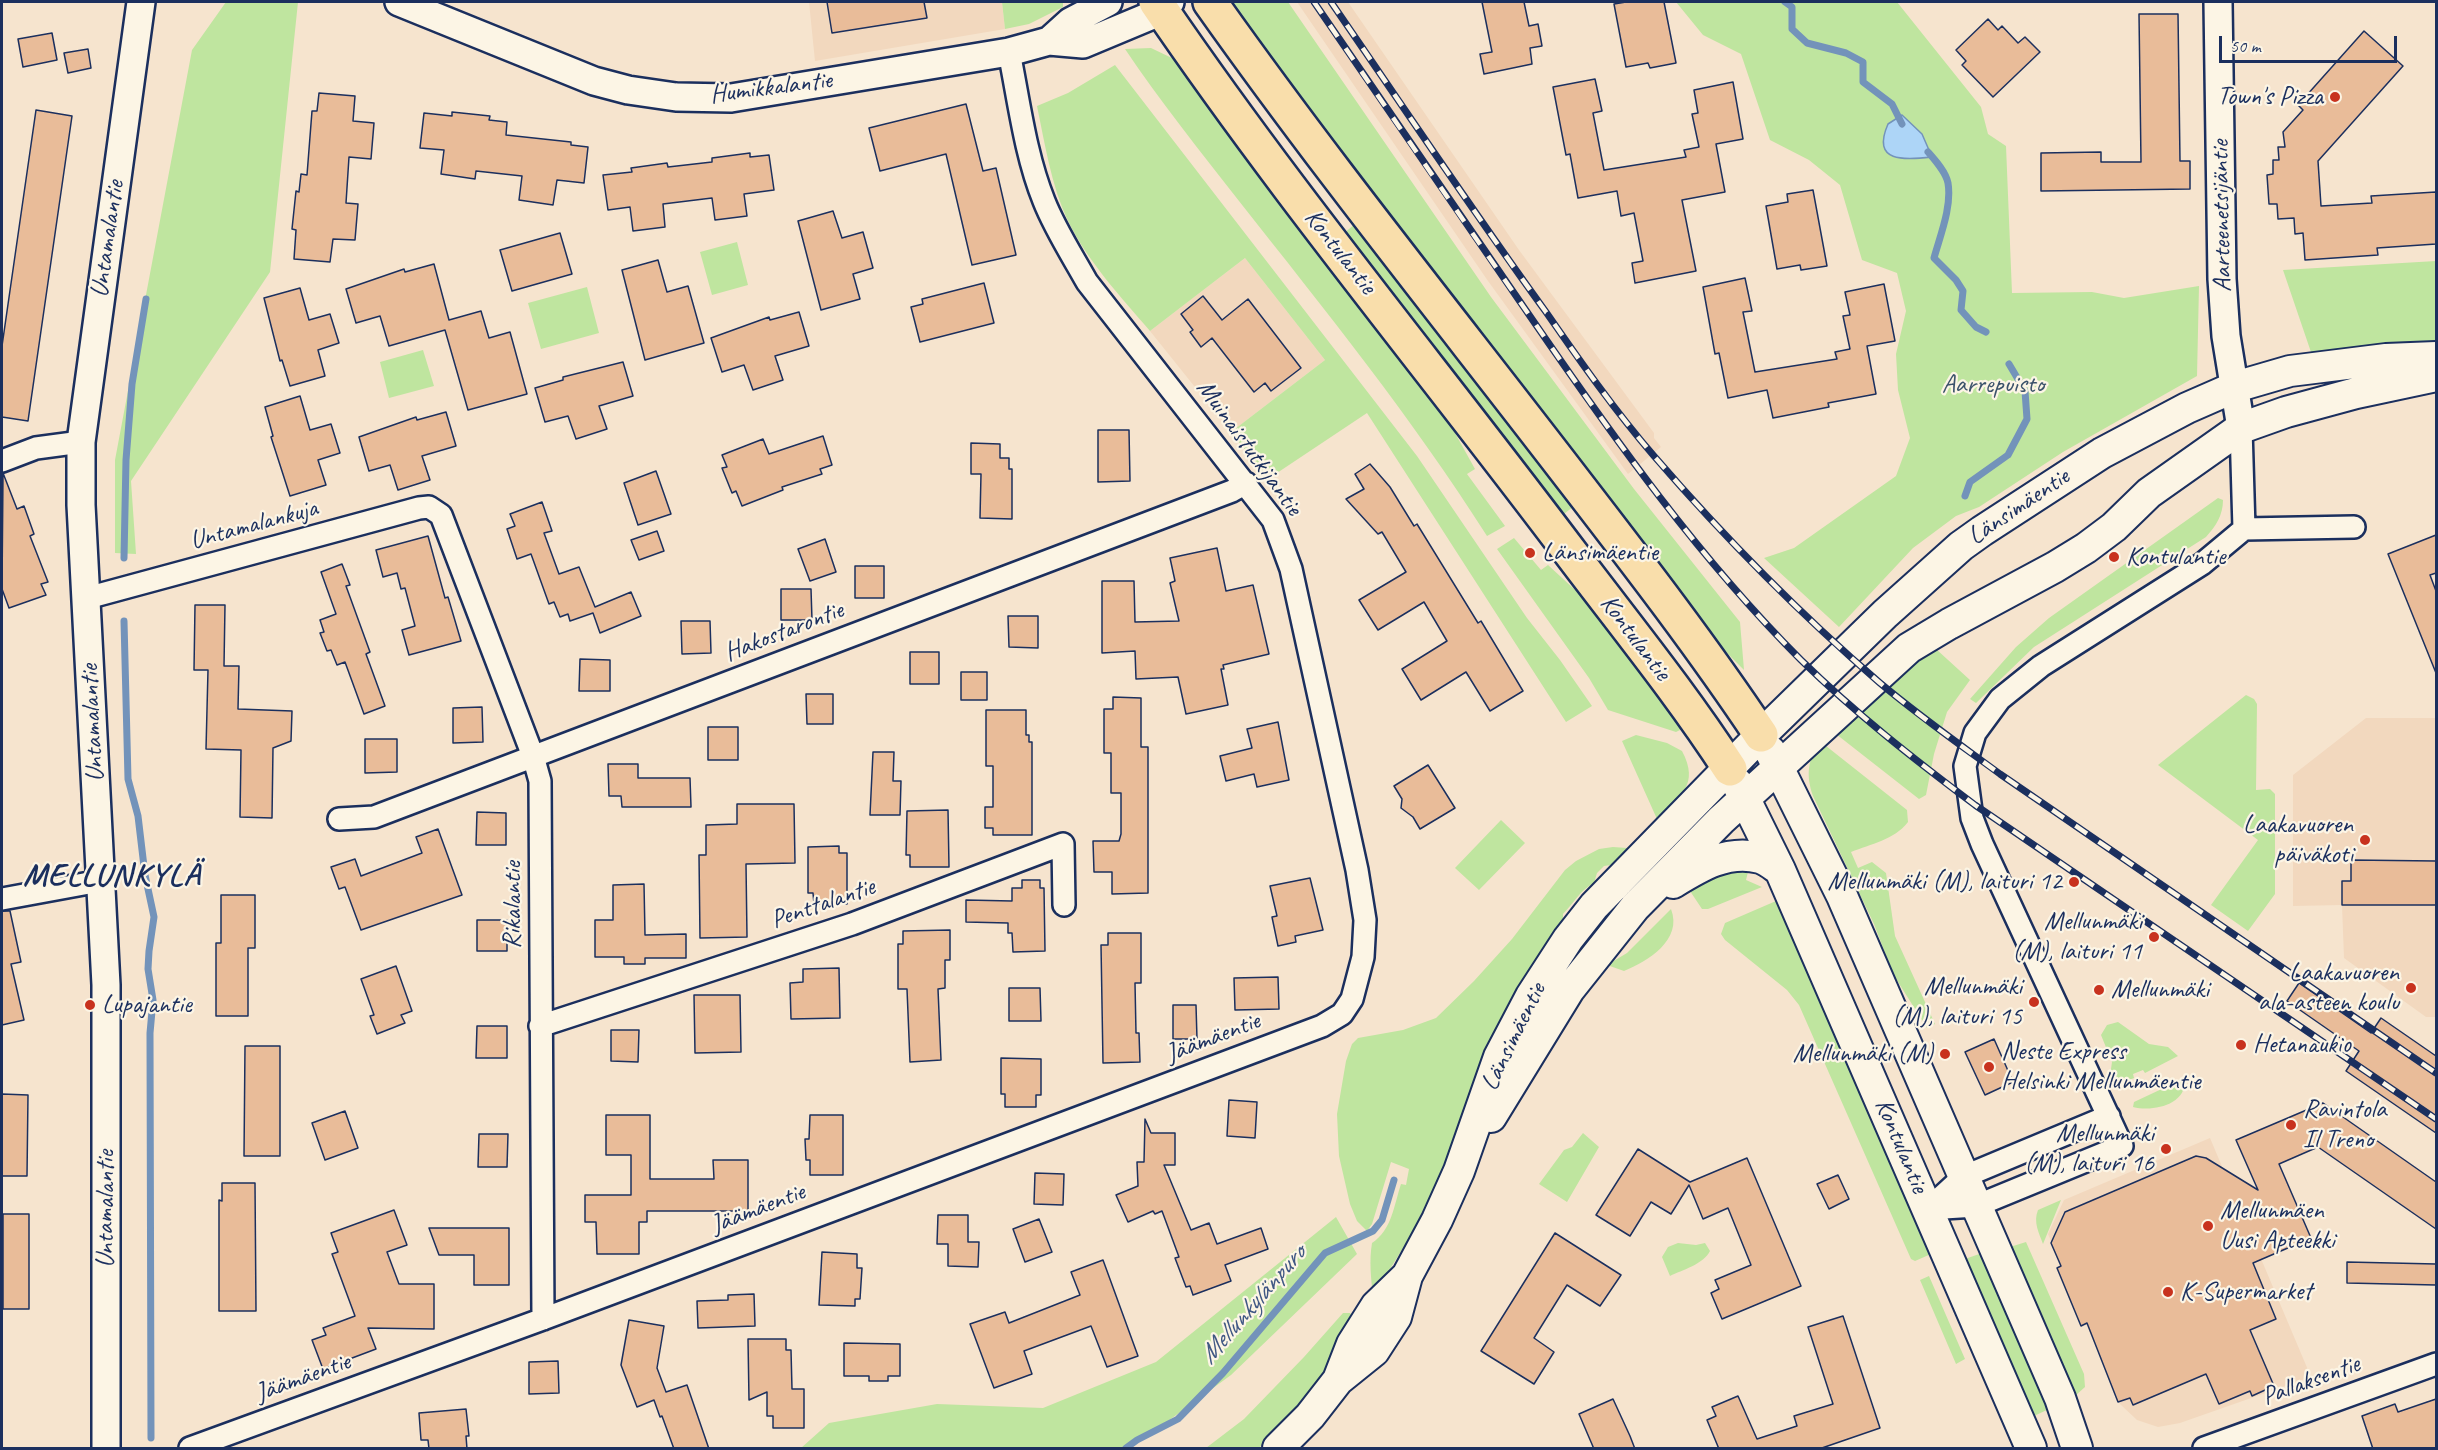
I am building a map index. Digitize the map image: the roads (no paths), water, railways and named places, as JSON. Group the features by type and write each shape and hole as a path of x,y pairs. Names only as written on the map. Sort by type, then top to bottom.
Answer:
{"main road":[{"name":"Kontulantie","path":"1210,2 1257,68 1691,633 1761,735 1842,896 2064,1406 2076,1449"},
{"name":"Kontulantie","path":"1163,5 1285,181 1703,728 1730,769 1780,870 2031,1449"},
{"name":"Länsimäentie","path":"1278,1449 1310,1416 1338,1380 1352,1344 1377,1306 1407,1276 1437,1220 1459,1171 1499,1057 1531,996 1556,956 1594,906 1761,735 1885,614 1961,546 2102,453 2187,408 2235,387 2290,371 2386,359 2436,357"},
{"name":"Länsimäentie","path":"1459,1171 1569,990 1635,907 1721,820 1909,648 2086,548 2114,527 2156,487 2241,428 2286,412 2356,393 2436,376"},
{"path":"1635,907 1710,861 1729,856 1761,858 1780,870"}],"street":[{"name":"Untamalantie","path":"105,1449 106,985 81,505 81,442 141,2"},
{"name":"Humikkalantie","path":"402,2 594,81 628,90 676,97 731,98 1009,52 1049,41 1083,44 1163,5"},
{"name":"Humikkalantie","path":"1049,41 1070,22 1108,2"},
{"name":"Aarteenetsijäntie","path":"2218,2 2222,279 2226,336 2241,428"},
{"name":"Muinaistutkijantie","path":"1009,52 1029,152 1043,199 1062,240 1087,282 1273,520 1291,569 1357,870 1365,920 1363,957 1352,999 1342,1014"},
{"path":"2241,428 2244,529"},
{"path":"2,461 36,448 81,442"},
{"name":"Hakostarontie","path":"339,819 374,817 1232,491 1246,483"},
{"name":"Untamalankuja","path":"87,598 387,516 419,508 429,507 436,510"},
{"name":"Rikalantie","path":"436,510 444,520 449,533 533,756 540,781 543,1319"},
{"path":"1928,1209 1976,1206 2122,1146 1972,818 1965,766 1974,733 2000,699 2041,666 2202,564 2244,529 2354,527"},
{"name":"Penttalantie","path":"540,1026 852,924 1063,844 1064,905"},
{"path":"2,898 100,880"},
{"name":"Jäämäentie","path":"190,1449 1322,1026 1342,1014"},
{"path":"1928,1209 1964,1177 2109,1116"},
{"name":"Pallaksentie","path":"2204,1449 2436,1364"}],"water":[{"path":"1902,115 1922,134 1932,157 1901,158 1887,152 1884,137 1888,124"}],"waterway":[{"path":"1785,2 1792,7 1792,29 1807,43 1846,53 1863,62 1863,82 1892,104 1902,124"},
{"path":"1928,152 1945,175 1949,192 1945,221 1934,258 1956,280 1963,291 1961,310 1976,327 1986,332"},
{"path":"124,558 126,460 132,384 146,299"},
{"path":"1965,496 1970,482 2008,455 2027,419 2025,391 2009,364"},
{"path":"124,621 128,779 138,816 145,875 154,917 148,969 153,1000 150,1033 151,1438"},
{"name":"Mellunkylänpuro","path":"1126,1448 1178,1419 1223,1373 1325,1253 1373,1231 1382,1220 1394,1180"}],"railway":[{"path":"1314,2 1565,367 1628,454 1693,540 1801,660 1886,736 1975,805 2436,1119"},
{"path":"1331,2 1491,235 1612,404 1680,486 1791,602 1880,683 1969,752 2436,1073"}],"place":[{"name":"Town's Pizza","path":"2335,97"},
{"name":"Länsimäentie","path":"1530,553"},
{"name":"Kontulantie","path":"2114,557"},
{"name":"Laakavuoren päiväkoti","path":"2365,840"},
{"name":"Mellunmäki (M), laituri 12","path":"2074,882"},
{"name":"Mellunmäki (M), laituri 11","path":"2154,937"},
{"name":"Laakavuoren ala-asteen koulu","path":"2411,988"},
{"name":"Mellunmäki","path":"2099,990"},
{"name":"Mellunmäki (M), laituri 15","path":"2034,1002"},
{"name":"Lupajantie","path":"90,1005"},
{"name":"Hetanaukio","path":"2241,1045"},
{"name":"Mellunmäki (M)","path":"1945,1054"},
{"name":"Neste Express Helsinki Mellunmäentie","path":"1989,1067"},
{"name":"Ravintola Il Treno","path":"2291,1125"},
{"name":"Mellunmäki (M), laituri 16","path":"2166,1149"},
{"name":"Mellunmäen Uusi Apteekki","path":"2208,1226"},
{"name":"K-Supermarket","path":"2168,1292"}],"district":[{"name":"MELLUNKYLÄ","path":"112,877"}],"park label":[{"name":"Aarrepuisto","path":"1993,385"}]}
